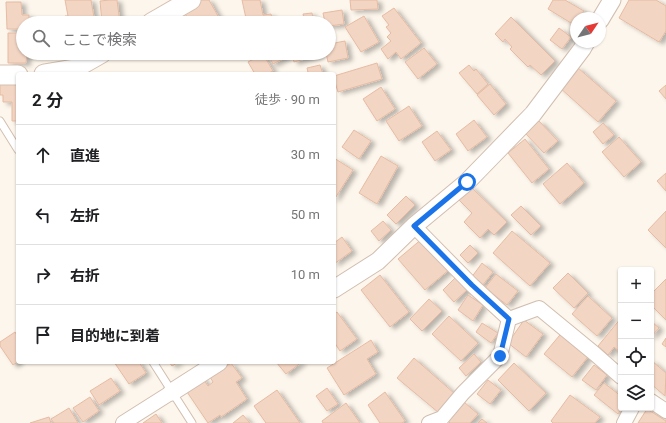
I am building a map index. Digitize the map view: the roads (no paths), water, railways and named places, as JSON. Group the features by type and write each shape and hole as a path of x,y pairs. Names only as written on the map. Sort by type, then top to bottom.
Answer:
{"main road":[{"path":"163,16 190,0"},
{"path":"56,72 74,69 90,60"},
{"path":"0,75 16,75"}],"street":[{"path":"605,12 612,0"},
{"path":"336,288 378,261 414,226 467,182 533,114 582,48"},
{"path":"414,226 472,285 509,319"},
{"path":"509,319 539,308 619,375"},
{"path":"429,423 442,418 463,393 500,356 509,319"},
{"path":"123,423 216,364"},
{"path":"654,403 666,411"},
{"path":"624,423 630,411"}],"lane":[{"path":"0,121 16,147"},
{"path":"154,364 192,423"}]}
